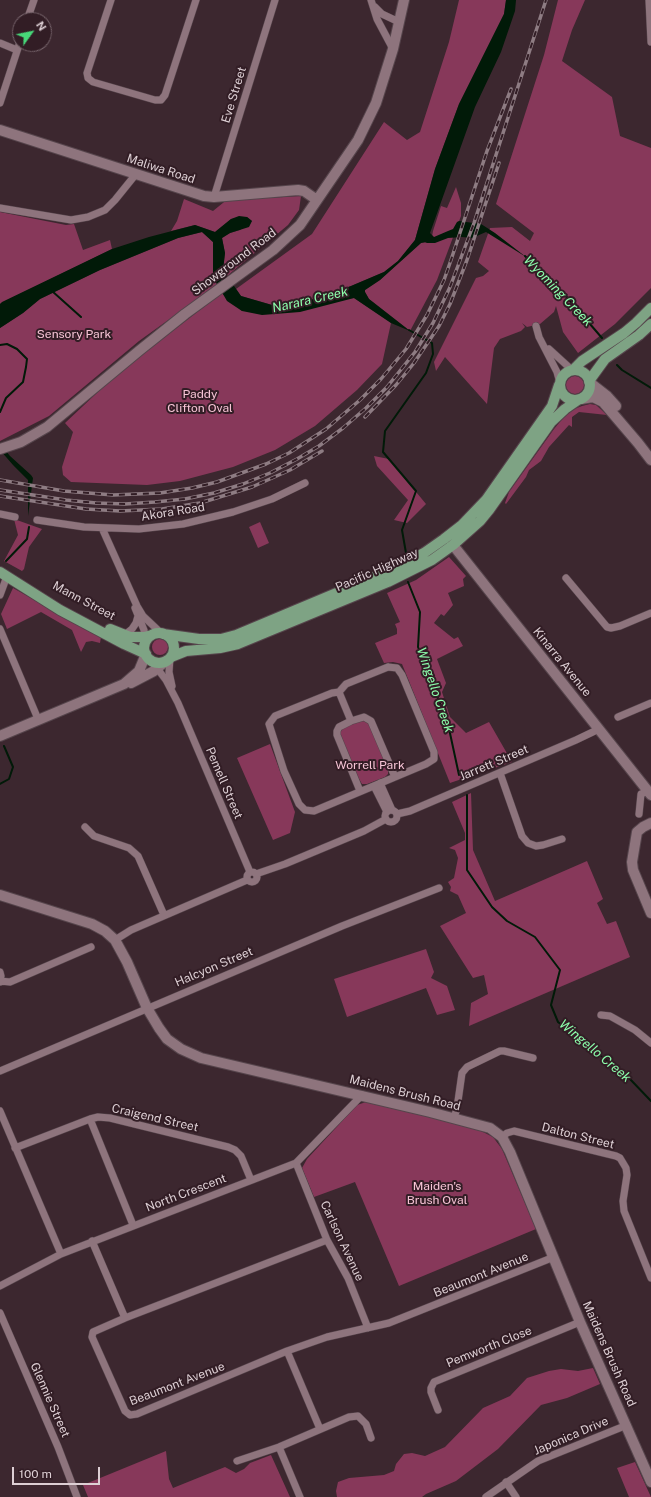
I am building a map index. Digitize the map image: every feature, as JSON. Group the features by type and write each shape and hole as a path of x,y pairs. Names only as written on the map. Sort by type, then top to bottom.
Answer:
{"main road":[{"path":"651,308 636,323 618,337 582,361 572,370 564,374 559,384 561,392 564,396 571,400 579,399 588,392 589,381 605,359 639,335 651,324"},
{"path":"636,323 644,320 651,314"},
{"path":"572,370 579,370 584,373 589,381"},
{"name":"Pacific Highway","path":"151,644 192,639 221,639 236,635 396,568 419,555 444,539 486,500 552,406 559,384"},
{"name":"Pacific Highway","path":"169,658 186,651 220,648 238,644 388,582 432,560 452,545 490,510 551,422 579,399"},
{"path":"396,568 419,561 446,544 452,545"},
{"name":"Mann Street","path":"4,574 60,610 124,644 151,644"},
{"name":"Mann Street","path":"4,574 25,583 120,634 151,644"},
{"path":"169,637 173,643 174,650 169,658 159,663 151,644 169,637"}],"street":[{"path":"30,12 34,0"},
{"path":"111,0 87,73 88,78 93,82 155,100 161,100 165,95 196,0"},
{"name":"Eve Street","path":"214,197 275,0"},
{"name":"Showground Road","path":"4,448 33,436 46,427 140,350 274,250 300,224 358,140 376,103 393,49 404,0"},
{"path":"649,0 651,42"},
{"path":"373,4 382,14 399,22"},
{"path":"373,4 377,19 393,49"},
{"path":"0,43 12,48"},
{"path":"0,103 16,52"},
{"name":"Maliwa Road","path":"0,130 204,196 214,197 298,190 304,191 317,200"},
{"path":"0,208 71,220 88,217 105,210 136,174"},
{"path":"536,326 543,344 558,372 559,384"},
{"path":"543,344 572,370"},
{"path":"589,381 607,396 651,451"},
{"path":"579,399 593,398 601,401 651,460"},
{"path":"619,411 621,418 630,430 630,434"},
{"name":"Akora Road","path":"37,520 84,527 102,528 140,529 183,524 233,512 272,499 305,483"},
{"path":"0,514 15,517"},
{"name":"Pemell Street","path":"102,528 151,644"},
{"name":"Kinarra Avenue","path":"452,545 553,672 600,728 649,793"},
{"path":"0,595 4,574"},
{"path":"566,578 607,627 611,628 620,626 651,612"},
{"name":"Pemell Street","path":"131,594 144,616 158,669 166,680 178,703 253,873"},
{"path":"120,634 127,633 132,629 138,616"},
{"path":"0,629 38,719"},
{"path":"124,684 139,671 151,644"},
{"path":"0,736 124,684 136,681 158,669 169,658"},
{"name":"Pemell Street","path":"169,658 169,676 178,703"},
{"path":"388,666 397,668 402,675 434,752 434,759 426,764 314,811 305,810 299,804 287,777 269,724 275,716 332,693 338,692 346,684 388,666"},
{"path":"338,692 351,721"},
{"path":"618,718 651,703"},
{"path":"360,791 337,736 339,727 351,721 364,717 371,721 395,777"},
{"name":"Jarrett Street","path":"253,873 306,855 364,830 391,814 410,811 500,773 600,728"},
{"path":"500,773 522,836 528,843 536,846 562,839"},
{"path":"377,784 391,814"},
{"path":"639,814 641,794 649,793"},
{"path":"651,823 643,827 638,832 632,862 632,870 649,902 651,914"},
{"path":"84,827 94,836 129,848 138,856 164,915"},
{"path":"115,940 131,930 164,915 247,880 247,875 253,873"},
{"name":"Halcyon Street","path":"0,1071 342,926 439,888"},
{"name":"Maidens Brush Road","path":"0,895 92,924 105,931 115,940 158,1028 167,1039 181,1049 201,1058 454,1118 490,1128 502,1137 510,1152 580,1322 651,1482"},
{"path":"0,972 0,982 10,982 91,947"},
{"path":"601,1015 610,1016 635,1030 651,1043"},
{"path":"454,1118 457,1108 462,1073 467,1067 504,1051 533,1058"},
{"name":"North Crescent","path":"0,1286 61,1254 296,1163 362,1095"},
{"path":"0,1111 61,1254"},
{"name":"Craigend Street","path":"16,1148 90,1119 98,1117 110,1118 235,1150 240,1156 251,1180"},
{"path":"90,1119 133,1225"},
{"name":"Dalton Street","path":"502,1137 507,1133 514,1131 620,1158 626,1168 627,1175 623,1201 624,1211 651,1278"},
{"name":"Carlson Avenue","path":"296,1163 327,1240 348,1278 368,1328"},
{"name":"Beaumont Avenue","path":"327,1240 124,1318 92,1332 92,1337 125,1412 130,1415 137,1414 287,1351 326,1337 390,1323 554,1257"},
{"path":"92,1242 124,1318"},
{"name":"Glennie Street","path":"0,1314 58,1447 77,1497"},
{"name":"Pemworth Close","path":"438,1410 431,1392 434,1382 580,1322"},
{"path":"287,1351 320,1429"},
{"path":"237,1461 279,1447 349,1417 358,1416 366,1424 371,1438"},
{"name":"Japonica Drive","path":"486,1497 538,1461 627,1425"},
{"path":"279,1447 300,1497"},
{"path":"506,1482 516,1497"}],"green space":[{"path":"459,0 506,0 504,14 459,104 435,169 415,240 398,261 384,272 315,299 272,305 241,296 236,289 312,234 384,122 407,140 420,132 449,42"},
{"path":"558,0 585,0 572,30 562,61 612,97 620,136 651,148 651,288 615,324 578,353 563,332 556,306 554,312 540,324 527,327 522,323 525,327 521,331 500,339 494,348 487,404 445,357 436,371 434,362 476,278 483,276 489,271 478,262 490,228 512,227 530,241 534,233 496,204 544,55"},
{"path":"456,187 461,203 461,216 437,280 410,331 369,299 365,290 380,280 421,243 431,242 441,206 447,208"},
{"path":"301,196 299,210 288,225 227,276 223,270 225,253 222,238 230,233 240,230 252,221 247,217 231,219 215,232 195,225 171,231 177,221 184,199 213,211 229,198"},
{"path":"0,212 66,225 74,224 83,250 110,240 112,249 0,304"},
{"name":"Sensory Park","path":"202,232 213,242 213,277 217,285 139,341 49,416 0,441 0,328 23,313 40,299 100,270 178,238"},
{"name":"Paddy Clifton Oval","path":"222,293 242,311 354,298 391,323 382,364 357,390 315,426 275,450 233,467 180,481 147,485 71,482 63,475 62,467 73,432 65,423 118,373"},
{"path":"575,376 581,379 584,385 581,391 575,394 569,391 566,385 569,379"},
{"path":"590,404 596,405 607,415 579,412 572,417 572,427 569,425 549,447 541,461 529,470 526,477 506,504 505,503 509,492 564,417 574,409"},
{"path":"374,456 389,459 426,504 407,523 394,520 408,500 377,466"},
{"path":"14,519 42,529 29,547 24,569 22,571 4,561 18,535"},
{"path":"260,522 269,543 258,548 249,527"},
{"path":"449,557 466,576 463,579 464,586 448,593 453,605 444,616 441,614 434,623 454,639 458,637 463,646 437,659 446,683 442,692 450,717 466,733 489,722 512,762 450,783 402,664 393,662 384,663 375,643 397,634 395,624 400,622 387,593 416,580"},
{"path":"13,588 101,637 100,643 92,641 86,642 81,652 72,630 41,612 7,629 1,614"},
{"path":"160,639 166,641 168,647 166,653 160,655 154,653 152,647 154,641"},
{"name":"Worrell Park","path":"362,720 369,723 388,767 388,774 385,777 367,784 362,784 359,779 340,735 344,727"},
{"path":"270,744 295,812 290,833 273,840 237,758"},
{"path":"471,793 473,850 495,901 587,861 603,899 597,903 607,924 616,921 630,957 469,1026 471,1003 488,994 484,975 473,978 440,926 466,913 458,895 450,891 451,887 448,882 454,878 458,858 455,850 449,848 465,840 465,833 452,802"},
{"path":"426,949 434,972 431,978 447,986 455,1010 437,1015 426,988 347,1017 334,979"},
{"name":"Maiden's Brush Oval","path":"369,1101 481,1131 493,1137 502,1149 536,1229 399,1286 355,1182 314,1197 302,1168 307,1159 357,1105"},
{"path":"593,1368 600,1384 567,1398 541,1405 498,1449 456,1481 422,1497 337,1497 336,1491 338,1482 349,1478 384,1475 394,1471 396,1464 404,1454 412,1453 425,1456 445,1447 483,1408 510,1396 527,1378 561,1369 578,1371"},
{"path":"166,1451 169,1479 173,1488 225,1467 236,1473 244,1469 250,1463 271,1455 290,1497 88,1497 83,1485"},
{"path":"635,1462 651,1497 629,1497 617,1468"}],"water":[{"name":"Narara Creek","path":"506,0 516,0 515,11 501,52 475,107 430,233 434,237 453,229 459,221 481,224 526,257 486,232 472,238 448,238 435,243 421,243 380,280 365,290 369,299 410,331 391,323 354,298 300,312 262,315 242,311 227,301 213,277 213,242 202,232 178,238 100,270 40,299 23,313 0,328 0,304 2,302 112,249 149,237 195,225 215,232 231,219 239,216 247,217 252,221 249,227 230,233 222,238 225,253 223,270 241,296 272,305 315,299 384,272 398,261 415,240 435,169 459,104 504,14"},
{"path":"0,444 33,478 28,516 28,480 0,450"}],"waterway":[{"name":"Wyoming Creek","path":"525,256 565,295 602,338"},
{"path":"52,291 81,317"},
{"name":"Wingello Creek","path":"406,553 402,530 416,491 383,452 385,431 426,373 433,354 432,343 409,330"},
{"path":"0,345 7,344 17,349 27,359 23,382 6,398 0,412"},
{"name":"Wyoming Creek","path":"617,365 622,370 651,388"},
{"path":"6,561 27,539 29,527"},
{"name":"Wingello Creek","path":"408,582 420,612 418,647 448,724 459,775"},
{"path":"0,784 9,779 13,767 4,746"},
{"name":"Wingello Creek","path":"467,795 467,870 492,907 507,921 535,937 560,970 551,1005 558,1022 629,1078 651,1101"}],"railway":[{"path":"0,490 66,500 125,504 185,499 214,493 243,484 270,473 297,459 319,446 366,408 387,387 415,352 433,323 450,287 474,223 546,0"},
{"path":"0,480 64,491 113,495 160,493 192,488 217,482 266,464 289,453 326,429 360,400 381,379 406,349 427,315 444,280 487,151 511,89"},
{"path":"365,417 396,385 414,363 439,326 450,304 467,260 499,163"},
{"path":"0,496 86,509 120,511 162,509 200,503 252,487 290,470 322,451"}]}
